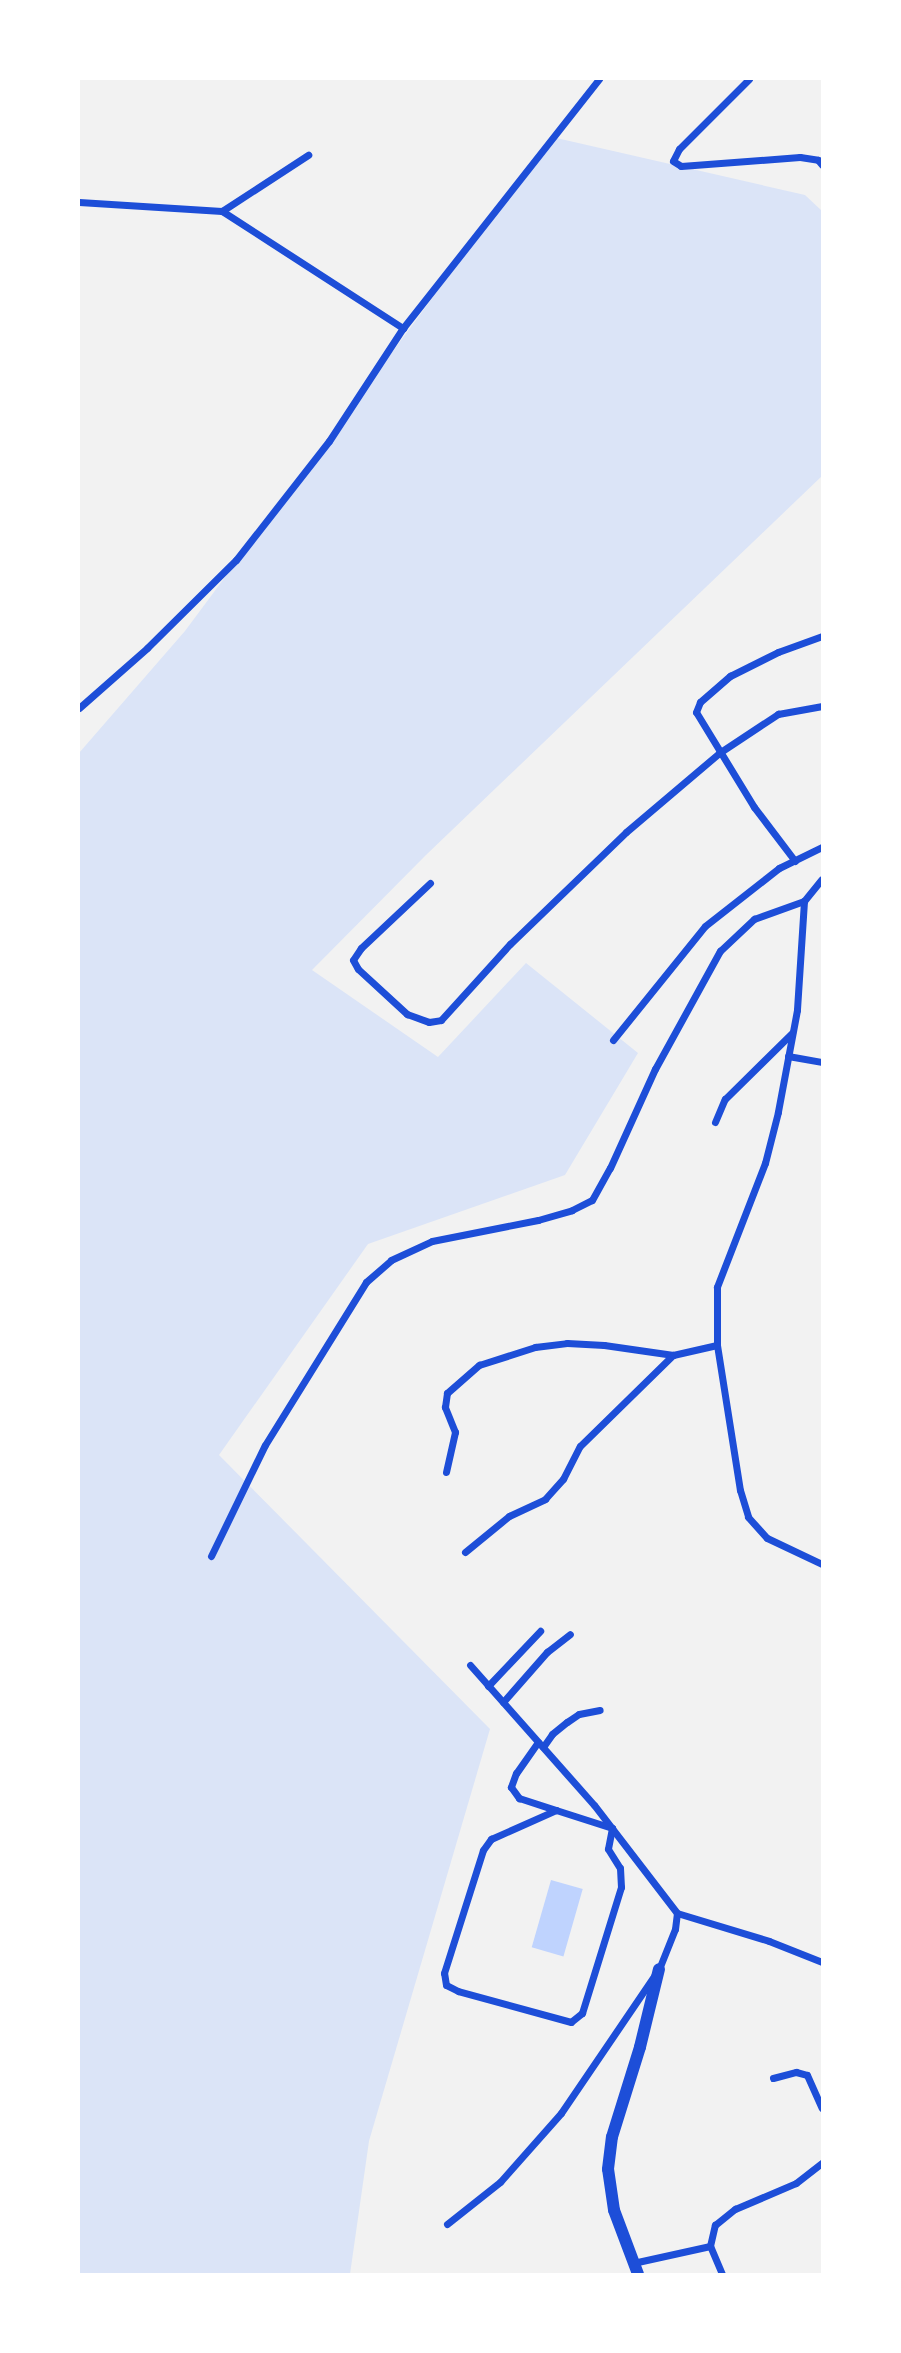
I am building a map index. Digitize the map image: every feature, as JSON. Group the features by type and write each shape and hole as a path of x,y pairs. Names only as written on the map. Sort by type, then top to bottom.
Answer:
{"street":[{"path":"79,708 147,648 236,560 329,441 403,328 599,79"},
{"path":"748,79 679,149 673,161 681,166 800,158 818,160 822,165"},
{"path":"222,211 308,155"},
{"path":"79,202 222,211 403,328"},
{"path":"795,861 754,807 696,712 700,702 730,676 778,652 822,636"},
{"path":"430,883 361,948 353,960 358,969 407,1014 429,1022 441,1020 510,944 626,832 719,753 778,714 822,706"},
{"path":"613,1040 705,926 779,868 822,847"},
{"path":"211,1556 265,1445 366,1282 391,1260 432,1241 538,1220 572,1210 592,1199 610,1168 655,1069 720,951 754,919 804,901 822,879"},
{"path":"804,901 802,958 788,1056 765,1163 717,1287 717,1345 740,1490 748,1517 767,1538 822,1563"},
{"path":"715,1122 725,1099 792,1032"},
{"path":"788,1056 822,1062"},
{"path":"446,1472 455,1432 445,1407 447,1393 479,1364 535,1347 567,1343 604,1345 673,1355 717,1345"},
{"path":"465,1552 509,1516 545,1499 563,1479 580,1446 673,1355"},
{"path":"488,1686 540,1631"},
{"path":"503,1702 547,1652 570,1634"},
{"path":"470,1665 612,1828 677,1913 769,1941 822,1962"},
{"path":"600,1710 579,1714 552,1734 516,1773 511,1787 519,1798 612,1828"},
{"path":"556,1810 491,1839 483,1850 444,1973 446,1985 558,2021 570,2022 582,2014 621,1886 620,1868 608,1849 612,1828"},
{"path":"677,1913 675,1929 659,1969 640,2047 612,2137 608,2169 614,2210 636,2269 710,2246"},
{"path":"447,2224 500,2182 561,2113 659,1969"},
{"path":"773,2078 796,2072 807,2075 822,2108"},
{"path":"722,2274 710,2246 715,2225 735,2210 796,2183 822,2163"}],"shaded area":[{"path":"552,137 805,195 822,211 822,476 426,855 312,970 438,1057 526,963 638,1053 565,1175 368,1244 219,1455 490,1729 369,2141 350,2274 79,2274 79,753 185,631"}],"water":[{"path":"551,1880 583,1889 563,1956 532,1947"}]}
